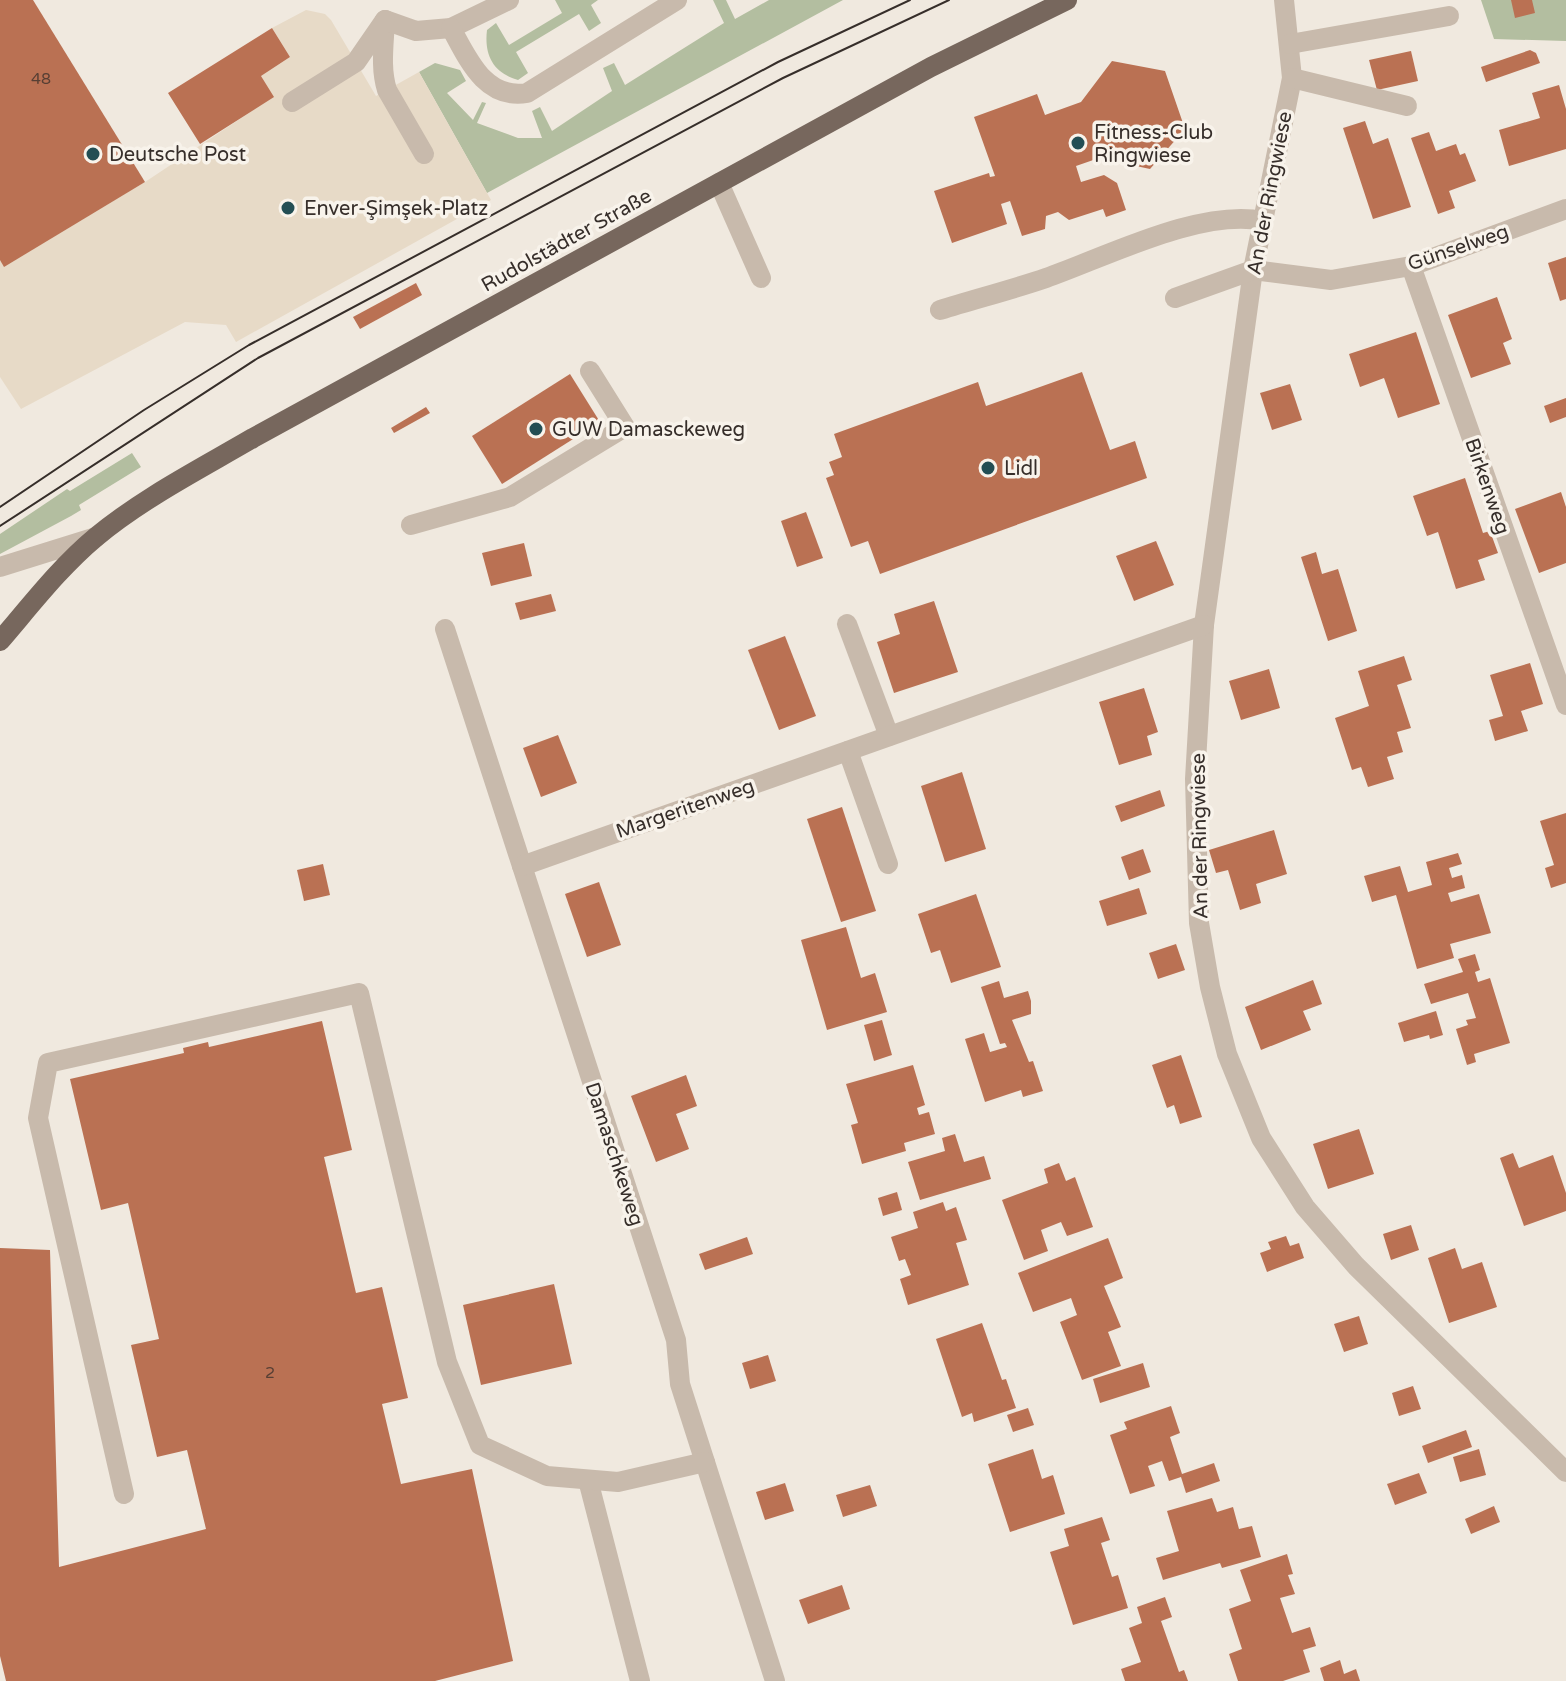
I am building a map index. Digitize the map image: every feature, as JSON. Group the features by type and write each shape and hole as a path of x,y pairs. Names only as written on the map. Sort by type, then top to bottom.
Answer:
{"main road":[{"name":"Rudolstädter Straße","path":"0,641 96,537 171,486 253,438 931,67 1067,0"},
{"path":"0,659 17,621"}],"street":[{"path":"385,20 416,31 451,28 509,0"},
{"path":"451,28 484,81 504,93 515,95 527,93 677,0"},
{"name":"An der Ringwiese","path":"1284,0 1292,78 1253,270 1204,625 1195,779 1199,923 1210,987 1227,1054 1261,1138 1305,1207 1356,1266 1566,1472"},
{"path":"1290,44 1449,16"},
{"path":"292,102 356,62 385,20"},
{"path":"385,20 384,81 424,154"},
{"path":"1292,78 1407,106"},
{"path":"719,183 761,278"},
{"name":"Günselweg","path":"1253,270 1331,280 1411,266 1566,209"},
{"path":"940,310 1044,279 1176,229 1247,218 1263,221"},
{"name":"Birkenweg","path":"1411,266 1566,705"},
{"path":"1175,298 1253,270"},
{"path":"411,525 510,497 625,427 590,371"},
{"name":"Rudolstädter Straße","path":"0,567 96,537"},
{"path":"847,624 889,736"},
{"name":"Margeritenweg","path":"522,866 1204,625"},
{"name":"Damaschkeweg","path":"445,629 676,1340 680,1384 775,1681"},
{"path":"848,751 888,864"},
{"path":"124,1494 38,1118 48,1063 359,993 447,1362 480,1445 547,1476 588,1480 618,1482 705,1462"},
{"path":"588,1480 640,1681"}],"green space":[{"path":"555,0 598,0 591,5 601,23 589,31 579,14 516,52 528,73 518,80 502,73 489,55 487,30 496,23 509,45 562,13"},
{"path":"713,0 726,0 735,19 769,0 843,0 487,193 419,72 435,63 460,70 466,81 447,93 473,120 482,102 486,103 477,123 518,138 542,138 532,111 540,107 552,131 612,91 603,68 614,63 625,85 724,23"},
{"path":"1481,0 1566,0 1566,41 1494,39"},
{"path":"132,453 141,467 79,505 81,510 0,554 0,534 67,489 70,491"}],"shaded area":[{"name":"Enver-Şimşek-Platz","path":"306,10 325,14 331,20 376,96 419,72 491,200 236,342 226,325 185,322 21,409 0,377 0,260 145,182 273,97 261,76 290,57 272,28"}],"building":[{"path":"0,0 33,0 145,182 4,267 0,260"},
{"path":"1511,0 1532,0 1535,13 1515,18"},
{"path":"272,28 290,57 261,76 274,97 200,144 168,93"},
{"path":"1530,50 1536,53 1540,63 1486,82 1481,67"},
{"path":"1411,51 1418,81 1377,90 1369,60"},
{"name":"Fitness-Club Ringwiese","path":"1112,61 1165,71 1185,129 1150,169 1099,158 1076,166 1081,182 1104,175 1117,183 1126,210 1106,217 1103,209 1069,220 1058,212 1046,216 1045,229 1022,236 1010,201 1001,204 1007,224 952,243 934,191 989,173 990,177 995,176 974,117 1037,94 1045,115 1081,102"},
{"path":"1559,85 1566,109 1566,149 1509,166 1499,130 1540,118 1532,93"},
{"path":"1365,121 1373,144 1388,138 1411,207 1373,219 1343,128"},
{"path":"1429,132 1436,151 1456,144 1460,155 1465,153 1476,181 1449,191 1455,208 1438,214 1411,138"},
{"path":"1566,257 1566,299 1560,301 1548,263"},
{"path":"416,283 422,295 360,329 353,317"},
{"path":"1497,297 1512,339 1503,343 1511,364 1471,378 1448,315"},
{"path":"1416,332 1440,404 1398,418 1384,378 1360,387 1349,354"},
{"name":"Lidl","path":"1082,372 1110,450 1135,441 1147,478 880,574 868,541 851,547 826,478 834,475 829,462 842,457 834,434 978,382 986,406"},
{"name":"GUW Damasckeweg","path":"570,374 600,422 502,484 472,436"},
{"path":"1290,384 1302,420 1272,430 1260,393"},
{"path":"1566,398 1566,417 1550,423 1544,406"},
{"path":"426,407 430,413 394,433 391,428"},
{"path":"1465,478 1483,533 1490,531 1498,553 1478,560 1485,580 1456,589 1438,532 1427,536 1413,496"},
{"path":"1561,492 1566,507 1566,563 1539,573 1515,509"},
{"path":"806,512 823,558 797,567 781,521"},
{"path":"1156,541 1174,585 1134,601 1116,556"},
{"path":"524,543 532,576 491,586 482,553"},
{"path":"1316,552 1322,574 1338,569 1357,631 1328,641 1301,557"},
{"path":"551,594 556,611 520,620 515,603"},
{"path":"934,601 958,672 894,693 877,642 900,634 894,614"},
{"path":"785,636 816,716 779,730 748,650"},
{"path":"1404,656 1412,680 1397,685 1411,728 1397,732 1403,752 1387,757 1394,779 1368,787 1361,767 1352,770 1335,718 1369,706 1358,671"},
{"path":"1530,663 1543,704 1521,711 1528,731 1495,741 1489,720 1503,716 1490,675"},
{"path":"1269,669 1280,708 1241,720 1229,681"},
{"path":"1144,688 1158,732 1147,736 1152,755 1119,765 1099,702"},
{"path":"558,735 577,783 541,797 523,748"},
{"path":"962,772 986,849 945,862 921,786"},
{"path":"1160,790 1165,806 1121,822 1115,806"},
{"path":"842,807 876,911 841,922 807,819"},
{"path":"1566,813 1566,883 1551,888 1545,868 1554,865 1540,821"},
{"path":"1274,830 1287,874 1256,884 1261,903 1240,910 1228,870 1216,873 1209,850"},
{"path":"1143,849 1151,872 1129,880 1121,857"},
{"path":"1458,853 1462,864 1449,868 1452,878 1462,875 1465,888 1448,893 1451,902 1479,894 1491,933 1450,944 1454,958 1417,969 1396,895 1372,902 1364,876 1400,866 1408,892 1432,885 1426,862"},
{"path":"323,864 330,895 304,901 297,870"},
{"path":"599,882 621,945 587,957 565,894"},
{"path":"1139,888 1147,914 1107,926 1099,901"},
{"path":"976,894 1001,967 951,983 940,950 931,953 918,914"},
{"path":"846,927 861,978 875,973 887,1012 827,1030 801,940"},
{"path":"1176,944 1185,970 1158,979 1149,953"},
{"path":"1475,954 1480,970 1475,972 1478,982 1490,978 1510,1043 1474,1054 1476,1062 1467,1065 1456,1029 1468,1025 1466,1020 1476,1018 1468,993 1431,1004 1424,984 1463,972 1458,959"},
{"path":"1313,980 1322,1004 1303,1011 1311,1030 1261,1050 1245,1007"},
{"path":"999,981 1004,998 1028,991 1031,1014 1012,1020 1029,1062 1033,1061 1043,1091 1023,1097 1021,1090 985,1102 965,1039 984,1033 990,1052 1007,1047 1005,1043 1000,1044 981,987"},
{"path":"1436,1011 1443,1035 1430,1039 1429,1035 1404,1042 1398,1023"},
{"path":"882,1020 892,1055 874,1061 864,1025"},
{"path":"322,1021 352,1150 324,1157 356,1293 382,1287 408,1398 382,1404 401,1484 472,1469 513,1661 435,1681 6,1681 0,1656 0,1248 50,1250 59,1567 206,1529 187,1450 157,1457 131,1345 159,1339 128,1203 101,1210 70,1079 184,1053 183,1048 208,1042 209,1047"},
{"path":"1181,1055 1202,1117 1180,1124 1174,1105 1167,1108 1152,1065"},
{"path":"913,1065 925,1105 917,1108 919,1115 929,1112 935,1134 904,1143 906,1151 862,1164 851,1125 858,1123 846,1084"},
{"path":"686,1075 697,1106 676,1114 689,1149 656,1162 631,1096"},
{"path":"1359,1129 1374,1174 1328,1189 1313,1144"},
{"path":"955,1134 964,1162 984,1156 991,1179 920,1200 908,1162 945,1151 942,1138"},
{"path":"1513,1153 1519,1168 1553,1155 1566,1193 1566,1211 1524,1226 1500,1158"},
{"path":"1059,1163 1066,1181 1075,1177 1093,1227 1067,1236 1061,1222 1041,1230 1048,1251 1024,1260 1002,1200 1048,1183 1044,1169"},
{"path":"897,1192 902,1210 883,1216 878,1198"},
{"path":"943,1202 946,1211 956,1207 967,1240 956,1243 969,1285 908,1305 900,1279 911,1275 905,1259 899,1261 891,1237 918,1228 913,1212"},
{"path":"1411,1225 1419,1250 1391,1260 1383,1234"},
{"path":"1286,1236 1290,1246 1299,1243 1304,1258 1267,1272 1260,1253 1271,1249 1268,1242"},
{"path":"747,1237 753,1254 705,1270 699,1254"},
{"path":"1108,1238 1123,1278 1104,1286 1121,1327 1108,1332 1121,1366 1082,1380 1060,1322 1077,1315 1071,1298 1033,1312 1018,1273"},
{"path":"1455,1248 1462,1269 1482,1262 1497,1307 1449,1323 1428,1258"},
{"path":"554,1284 572,1364 481,1385 463,1305"},
{"path":"1359,1316 1368,1344 1344,1352 1334,1324"},
{"path":"982,1323 1002,1380 1006,1379 1016,1408 974,1422 972,1413 962,1417 936,1339"},
{"path":"768,1355 776,1381 750,1389 742,1363"},
{"path":"1143,1363 1150,1387 1100,1403 1093,1379"},
{"path":"1413,1386 1421,1409 1399,1416 1392,1393"},
{"path":"1171,1406 1180,1433 1170,1437 1182,1474 1214,1463 1220,1481 1186,1493 1181,1477 1169,1481 1162,1461 1148,1466 1155,1486 1130,1494 1110,1435 1127,1429 1124,1422"},
{"path":"1028,1408 1034,1425 1013,1432 1007,1415"},
{"path":"1466,1430 1472,1447 1428,1463 1422,1446"},
{"path":"1033,1449 1042,1479 1053,1475 1065,1514 1010,1532 988,1464"},
{"path":"1479,1449 1486,1475 1460,1482 1453,1457"},
{"path":"1419,1473 1427,1493 1395,1505 1387,1484"},
{"path":"785,1483 794,1511 765,1520 756,1492"},
{"path":"870,1485 877,1506 843,1517 836,1495"},
{"path":"1212,1498 1217,1512 1233,1507 1239,1529 1252,1526 1261,1557 1222,1568 1220,1563 1163,1580 1156,1558 1179,1551 1167,1511"},
{"path":"1494,1506 1500,1522 1471,1534 1465,1519"},
{"path":"1102,1517 1110,1540 1101,1543 1112,1577 1118,1575 1128,1608 1073,1625 1050,1552 1069,1546 1064,1529"},
{"path":"1287,1554 1293,1574 1288,1575 1295,1594 1280,1598 1292,1633 1310,1627 1316,1646 1303,1650 1310,1672 1283,1681 1238,1681 1229,1654 1242,1649 1229,1609 1251,1601 1240,1570"},
{"path":"842,1585 850,1609 808,1624 799,1600"},
{"path":"1165,1597 1172,1617 1161,1621 1179,1672 1184,1670 1188,1681 1125,1681 1121,1669 1141,1662 1129,1628 1142,1623 1137,1607"},
{"path":"1340,1660 1344,1674 1356,1669 1360,1681 1324,1681 1320,1668"}],"tram line":[{"path":"0,507 144,410 249,345 778,62 910,0"},
{"path":"0,526 258,358 783,78 949,0"}],"place":[{"name":"Fitness-Club Ringwiese","path":"1078,143"},
{"name":"Deutsche Post","path":"93,154"},
{"name":"Enver-Şimşek-Platz","path":"288,208"},
{"name":"GUW Damasckeweg","path":"536,429"},
{"name":"Lidl","path":"988,468"}]}
